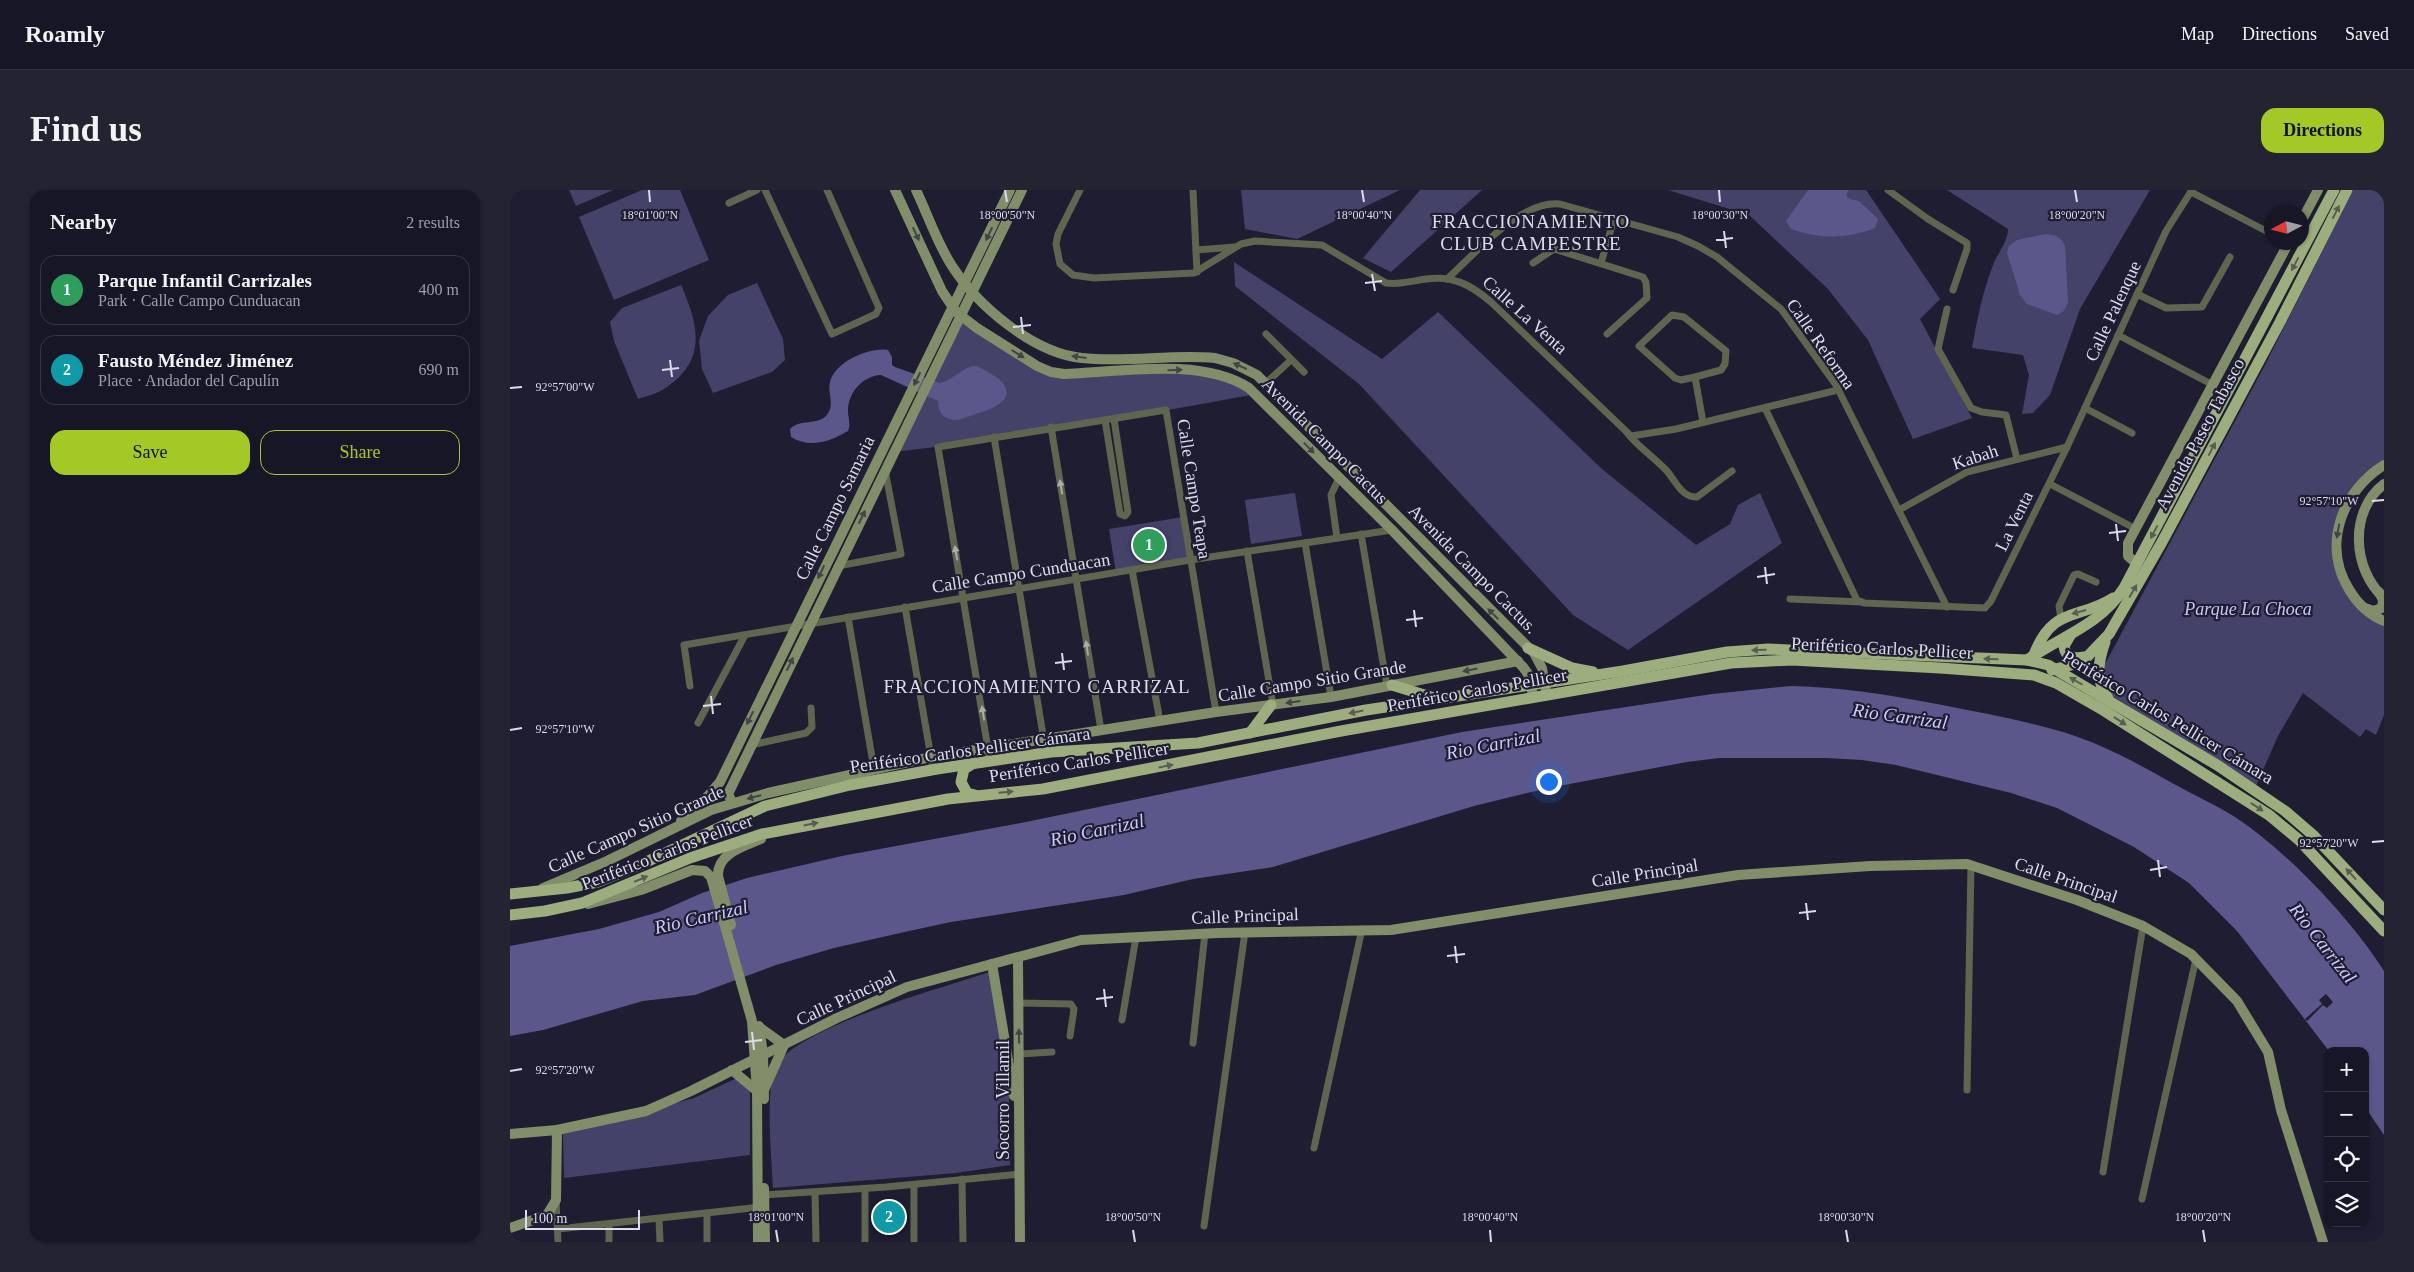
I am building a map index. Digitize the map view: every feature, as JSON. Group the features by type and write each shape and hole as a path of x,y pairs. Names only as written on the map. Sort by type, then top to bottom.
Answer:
{"main road":[{"name":"Avenida Paseo Tabasco","path":"2039,663 2071,634 2104,613 2122,591 2334,190"},
{"name":"Avenida Paseo Tabasco","path":"2057,670 2087,657 2109,634 2162,542 2267,346 2347,190"},
{"path":"2039,663 2040,641 2061,619 2104,604 2122,591"},
{"path":"2071,634 2064,646 2066,653 2072,657 2087,657"},
{"path":"2109,634 2102,652 2098,674 2102,690 2110,700"},
{"path":"1528,648 1572,668 1602,674"},
{"name":"Periférico Carlos Pellicer Cámara","path":"510,894 581,886 605,879 663,854 747,813 772,804 850,785 935,769 1046,753 1198,743 1366,710 1748,650 2039,663 2057,670 2217,765 2285,811 2314,836 2381,905"},
{"name":"Periférico Carlos Pellicer","path":"510,915 564,908 603,896 738,840 780,830 948,799 1043,789 1547,694 1731,663 1771,660 1940,668 2012,674 2039,663 2103,710 2269,815 2299,840 2384,931"},
{"path":"1390,685 1438,700"},
{"path":"1250,733 1272,705"},
{"path":"972,764 962,773 961,782 967,793 976,795"},
{"path":"935,769 947,772 954,778 956,790 948,799"}],"street":[{"path":"729,203 757,190"},
{"path":"765,190 830,333 876,314 878,308 877,301 827,190"},
{"name":"Avenida Campo Cactus","path":"895,190 942,291 953,307 960,316 1018,354 1050,372 1064,374 1189,370 1209,372 1235,379 1256,394 1392,530 1518,661 1526,670 1533,697"},
{"name":"Avenida Campo Cactus.","path":"916,190 946,256 969,286 996,314 1014,329 1046,348 1066,355 1088,358 1215,358 1252,371 1528,648 1538,660 1547,694"},
{"name":"Calle Campo Samaria","path":"732,802 728,794 809,623 960,316 969,286 1010,190"},
{"name":"Calle Campo Samaria","path":"672,829 708,796 720,782 953,307 969,286 1022,190"},
{"name":"Calle La Venta","path":"1080,190 1057,238 1057,258 1065,271 1073,275 1094,278 1197,272 1238,246 1255,241 1322,245 1386,283 1398,284 1427,279 1447,279 1470,285 1491,302 1577,382 1640,448 1668,471 1675,484 1692,497 1698,496 1732,471"},
{"path":"1193,190 1197,272"},
{"path":"1888,190 1928,219 1967,243 1967,249 1953,290"},
{"path":"2309,207 2318,190"},
{"path":"2192,191 2264,230"},
{"name":"Calle Palenque","path":"2067,447 2167,228 2192,191"},
{"name":"Calle Reforma","path":"1447,279 1515,218 1538,206 1560,204 1678,237 1717,257 1781,309 1838,390 1947,607"},
{"path":"1601,263 1614,219"},
{"path":"1196,250 1238,246"},
{"path":"1533,263 1554,249 1642,277 1648,295 1645,300 1607,334"},
{"name":"Avenida Paseo Tabasco","path":"2137,564 2130,559 2127,549 2284,250"},
{"path":"2137,294 2166,308 2202,307 2230,257"},
{"path":"1947,309 1938,349 1971,408 1982,412 2006,414 2017,459"},
{"path":"1672,315 1684,317 1726,351 1726,360 1722,370 1695,377 1681,380 1675,378 1639,346 1672,315"},
{"path":"1266,334 1304,372"},
{"path":"2118,335 2213,385"},
{"path":"1266,383 1292,360"},
{"path":"1695,377 1703,422"},
{"path":"1627,434 1634,436 1703,422 1838,390"},
{"path":"1765,408 1855,597 1864,602"},
{"path":"2085,408 2132,433"},
{"name":"Calle Campo Teapa","path":"964,598 938,447 1051,427 1166,410 1216,712"},
{"path":"1105,420 1120,514 1124,516 1128,512 1114,419"},
{"path":"1051,427 1101,730"},
{"path":"994,437 1046,753"},
{"name":"Kabah","path":"1899,510 1967,472 2067,447"},
{"name":"La Venta","path":"1947,607 1982,609 1987,607 2067,447"},
{"path":"2384,464 2367,477 2351,498 2340,520 2336,535 2338,560 2343,576 2354,596 2364,608 2384,621"},
{"path":"838,566 901,554 885,470"},
{"path":"1337,538 1330,495 1339,478"},
{"path":"2050,484 2136,530"},
{"path":"2364,608 2373,611 2382,608 2383,599 2381,594 2369,580 2362,566 2359,538 2368,502 2384,484"},
{"name":"Calle Campo Cunduacan","path":"690,686 684,645 1190,560 1392,530"},
{"path":"1361,534 1390,685"},
{"path":"1305,542 1331,697"},
{"path":"1248,551 1272,705"},
{"path":"1132,570 1160,721"},
{"path":"2061,619 2059,606 2074,575 2078,574 2096,582"},
{"path":"964,598 990,761"},
{"path":"1790,599 1947,607"},
{"path":"905,607 930,757 935,769"},
{"path":"848,617 874,769"},
{"path":"698,722 745,635"},
{"name":"Calle Campo Sitio Grande","path":"537,891 607,861 711,810 732,802 930,757 1216,712 1331,697 1518,661"},
{"path":"751,745 806,733 812,727 811,708"},
{"path":"758,1242 761,1207 760,1055 756,1023 714,876 724,857 780,830"},
{"path":"1966,1090 1971,865"},
{"name":"Calle Principal","path":"510,1134 557,1130 646,1110 692,1091 760,1055 907,987 1081,940 1204,933 1391,930 1738,875 1870,866 1971,865 2077,900 2143,926 2196,960 2237,1001 2268,1052 2281,1110 2323,1242"},
{"path":"564,908 627,895 692,870 705,871 714,876"},
{"path":"510,888 524,892"},
{"path":"2365,910 2381,905"},
{"path":"2103,1172 2143,926"},
{"path":"1314,1148 1362,929"},
{"path":"1204,1226 1246,932"},
{"path":"1193,1043 1204,933"},
{"path":"1122,1020 1136,937"},
{"name":"Socorro Villamil","path":"1015,1242 1020,1054 1018,958"},
{"path":"2142,1199 2196,960"},
{"name":"Socorro Villamil","path":"992,964 1014,1090 1020,1242"},
{"path":"1019,1003 1071,1004 1074,1009 1070,1036"},
{"path":"756,1023 784,1045 760,1091 764,1195 761,1207 765,1242"},
{"path":"1020,1054 1052,1052"},
{"path":"732,1070 760,1091"},
{"path":"557,1130 556,1200 558,1242"},
{"path":"764,1195 866,1189 1017,1174"},
{"path":"962,1179 963,1242"},
{"path":"914,1185 914,1242"},
{"path":"865,1242 866,1189"},
{"path":"815,1192 816,1242"},
{"path":"510,1228 547,1215 556,1200"},
{"path":"558,1229 761,1207"},
{"path":"707,1213 707,1242"},
{"path":"660,1219 660,1242"},
{"path":"609,1224 609,1242"}],"green space":[{"path":"569,190 613,190 576,206"},
{"path":"642,190 680,190 709,260 614,300 579,217"},
{"path":"1241,190 1400,190 1297,239 1245,229"},
{"path":"1420,190 1482,190 1391,272 1363,258"},
{"path":"1668,190 1866,190 1940,299 1920,319 1972,418 1913,439 1868,340 1828,289 1749,215"},
{"path":"1947,190 2150,190 2080,309 2050,395 2033,413 2022,414 2029,375 2023,355 1972,348 1985,288 1994,263 2006,239 2008,229"},
{"name":"Parque La Choca","path":"2353,190 2384,190 2384,465 2367,477 2336,535 2346,584 2384,620 2384,715 2376,735 2366,729 2360,737 2303,693 2278,736 2256,786 2114,697 2106,682 2105,664 2265,365"},
{"path":"1234,262 1382,359 1438,312 1602,469 1696,545 1730,524 1738,505 1760,493 1782,543 1628,650 1573,615 1359,384 1235,286"},
{"path":"757,283 783,339 785,360 772,372 713,393 702,369 699,341 708,316 728,295"},
{"path":"681,285 692,313 695,327 694,353 689,365 667,387 657,393 638,399 614,341 610,322 622,308"},
{"path":"960,316 1046,371 1199,370 1256,394 1030,433 894,452"},
{"path":"1295,493 1302,536 1251,544 1245,500"},
{"path":"1183,517 1190,560 1116,573 1109,529"},
{"path":"990,972 1009,1094 1010,1165 956,1173 773,1188 770,1105 773,1074 777,1064 792,1050 815,1035 844,1022 876,1009"},
{"path":"737,1078 750,1089 750,1155 564,1178 563,1132 572,1132 694,1098"}],"water":[{"path":"1808,190 1849,190 1846,195 1849,199 1859,201 1878,219 1875,228 1844,236 1812,235 1791,229 1786,221"},
{"path":"2046,234 2058,237 2065,246 2068,302 2064,311 2057,315 2027,304 2020,295 2007,253 2009,246 2017,240"},
{"path":"888,350 892,357 892,365 895,367 940,383 967,368 977,366 1001,381 1006,388 1006,394 1004,399 993,408 962,419 953,420 942,415 939,410 938,401 881,375 874,376 858,386 851,398 848,411 848,431 835,438 813,443 798,441 791,437 790,429 794,426 822,419 829,412 831,403 830,382 838,368 854,357 872,351"},
{"name":"Rio Carrizal","path":"1791,686 1810,687 1901,698 2000,716 2063,732 2092,742 2132,761 2235,817 2276,848 2317,887 2354,929 2384,971 2384,1135 2369,1113 2369,1047 2326,1047 2237,931 2189,883 2134,847 2057,808 2011,793 1896,765 1862,760 1826,758 1719,758 1687,762 1548,788 1474,806 1273,867 1193,879 1124,895 951,922 909,931 834,948 776,965 695,995 643,1001 543,1030 510,1036 510,946 599,929 659,912 702,893 747,878 842,856 1021,823 1462,732 1712,694"}],"pier":[{"path":"2326,994 2333,1002 2327,1008 2323,1005 2307,1021 2305,1019 2322,1004 2319,1000"}],"place":[{"name":"Parque Infantil Carrizales","path":"1149,545"},
{"name":"Fausto Méndez Jiménez","path":"889,1217"}],"district":[{"name":"FRACCIONAMIENTO CLUB CAMPESTRE","path":"1531,232"},
{"name":"FRACCIONAMIENTO CARRIZAL","path":"1037,686"}]}
